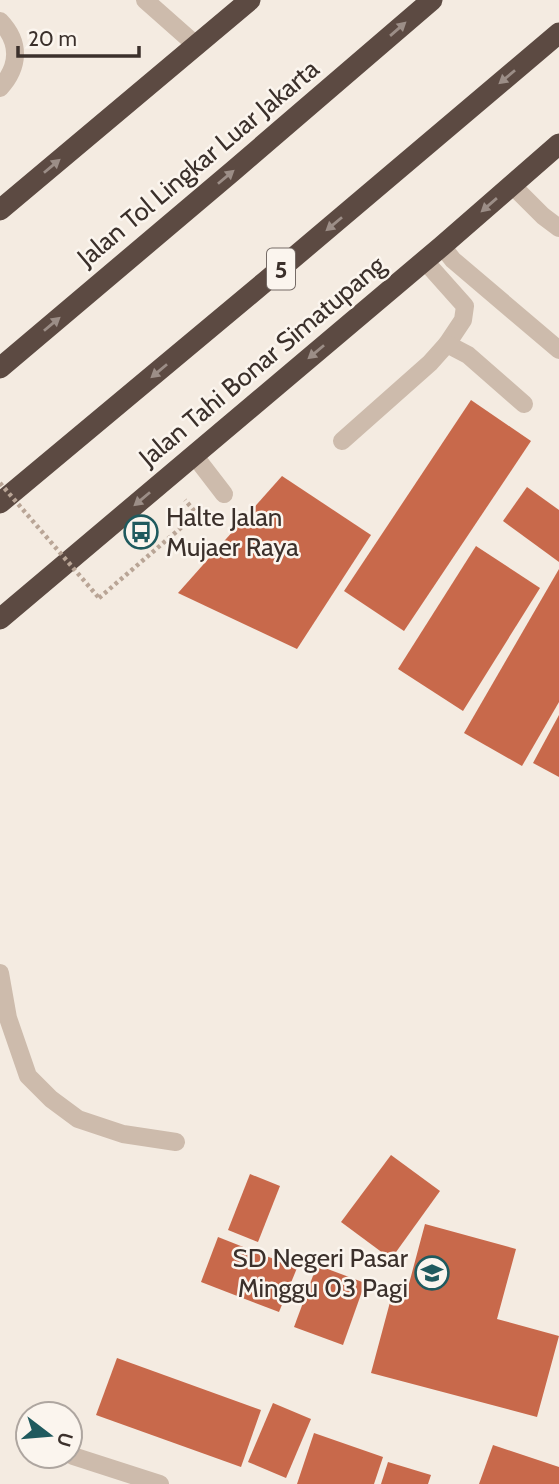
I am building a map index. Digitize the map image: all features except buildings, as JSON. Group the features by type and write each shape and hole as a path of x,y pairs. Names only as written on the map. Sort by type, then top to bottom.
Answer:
{"highway":[{"path":"0,209 250,0"},
{"name":"Jalan Tol Lingkar Luar Jakarta","path":"0,368 432,0"},
{"name":"5","path":"0,503 559,33"},
{"name":"Jalan Tahi Bonar Simatupang","path":"0,619 559,144"}],"street":[{"path":"145,0 197,46"},
{"path":"0,22 16,51 10,77 0,88"},
{"path":"512,185 559,228"},
{"path":"442,246 453,260 559,350"},
{"path":"342,441 430,363 463,320 465,306 424,260"},
{"path":"447,344 468,355 524,404"},
{"path":"194,455 224,494"},
{"path":"0,973 8,1018 28,1076 51,1099 78,1119 89,1123 123,1134 176,1142"},
{"path":"84,1460 160,1484"}],"path":[{"path":"0,482 99,598 197,514"}],"place":[{"name":"Halte Jalan Mujaer Raya","path":"141,532"},
{"name":"SD Negeri Pasar Minggu 03 Pagi","path":"432,1273"}]}
